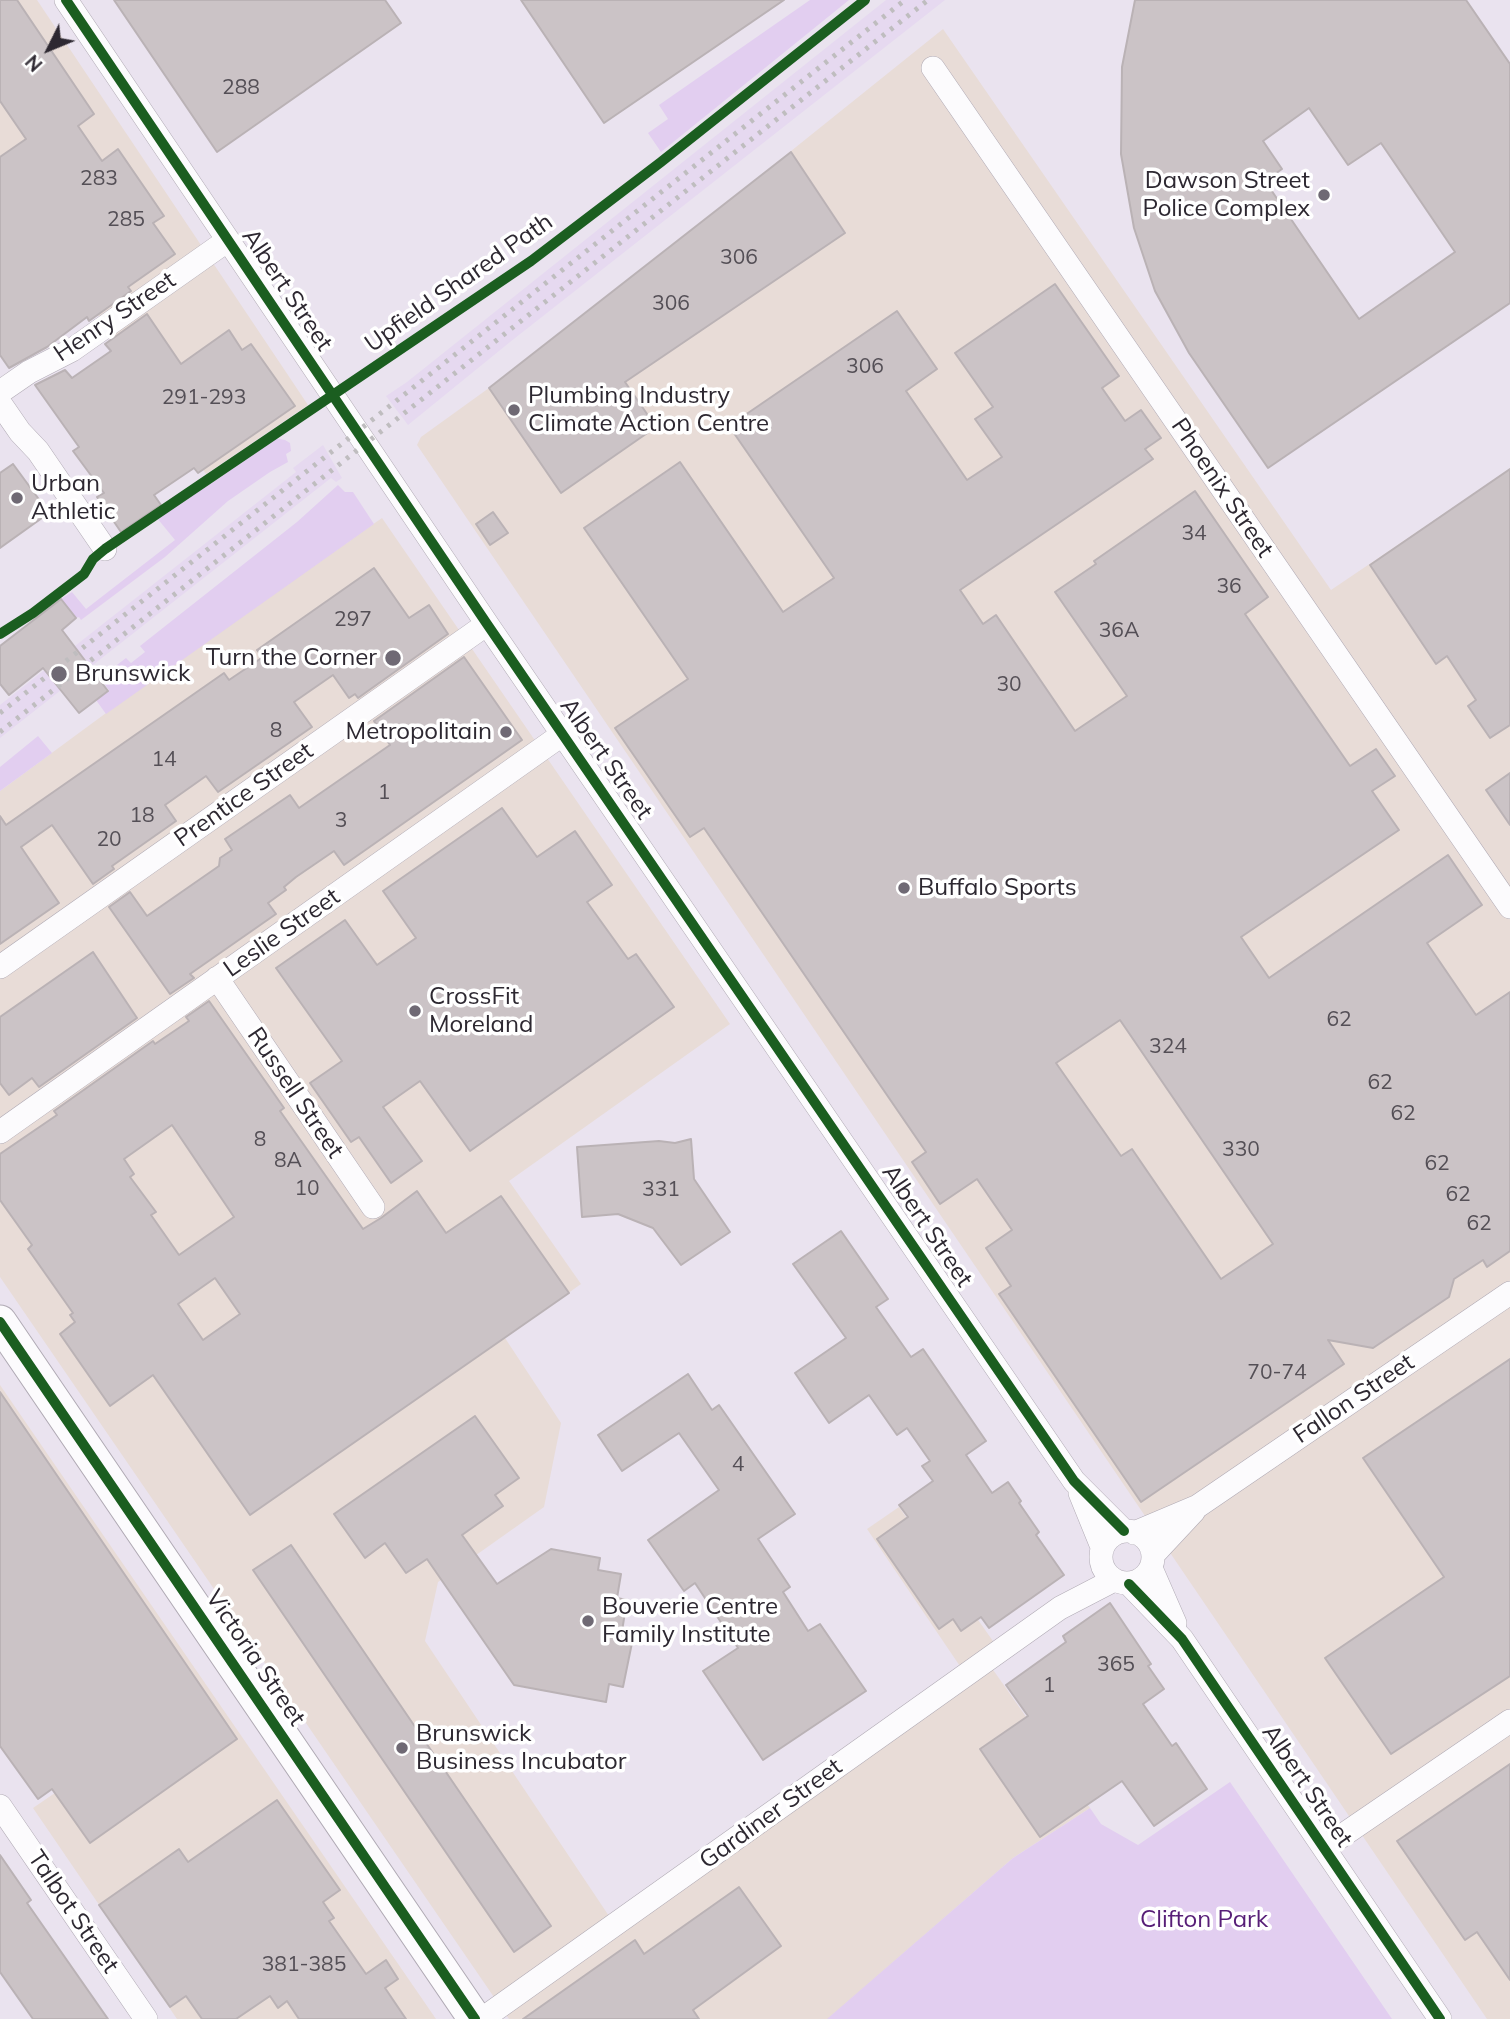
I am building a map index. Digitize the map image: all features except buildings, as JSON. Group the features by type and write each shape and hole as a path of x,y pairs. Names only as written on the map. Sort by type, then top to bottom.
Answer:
{"street":[{"name":"Albert Street","path":"66,0 487,624 1074,1481 1112,1569 1182,1639 1440,2019"},
{"name":"Phoenix Street","path":"933,68 1510,907"},
{"name":"Henry Street","path":"0,392 29,372 72,350 228,240"},
{"path":"0,402 20,432 38,451 105,549"},
{"name":"Prentice Street","path":"0,967 487,624"},
{"name":"Leslie Street","path":"0,1132 563,734"},
{"name":"Russell Street","path":"217,978 373,1207"},
{"name":"Fallon Street","path":"1129,1532 1198,1506 1510,1293"},
{"name":"Victoria Street","path":"0,1322 475,2019"},
{"name":"Albert Street","path":"1074,1481 1129,1532"},
{"name":"Fallon Street","path":"1152,1561 1198,1506"},
{"path":"1129,1532 1147,1541 1152,1561 1142,1579 1112,1569 1111,1537 1129,1532"},
{"name":"Albert Street","path":"1152,1561 1182,1639"},
{"name":"Gardiner Street","path":"482,2019 1112,1569"},
{"path":"1324,1848 1510,1721"},
{"name":"Talbot Street","path":"0,1806 146,2019"}],"shaded area":[{"path":"0,0 37,0 308,405 206,474 0,171"},
{"path":"886,0 945,0 408,425 386,396"},
{"path":"943,29 1331,590 1510,469 1510,2019 1487,2019 417,445 421,437 489,388 725,204"},
{"path":"323,445 342,478 336,482 331,478 0,738 0,705 296,472 293,468"},
{"path":"382,518 730,1024 509,1181 581,1284 505,1338 561,1423 544,1507 438,1582 425,1641 617,1928 968,1678 867,1529 899,1507 1002,1654 989,1664 1090,1808 1013,1858 828,2019 509,2019 0,1277 0,791 170,666"},
{"path":"0,1385 436,2019 177,2019 33,1808 119,1749 0,1684"}],"green space":[{"path":"810,0 849,0 661,152 648,133 668,119 659,105"},
{"path":"274,438 290,443 291,451 286,454 288,462 228,501 165,557 81,620 76,618 61,599 72,592 86,609 175,540 157,518 221,477"},
{"path":"338,485 345,492 353,492 374,524 106,714 96,700 109,690 100,678 126,658 131,663 145,652 140,646 297,522"},
{"path":"38,736 52,753 0,791 0,767"},
{"name":"Clifton Park","path":"1230,1782 1392,2019 827,2019 1013,1858 1090,1808 1101,1824 1138,1845"}],"railway":[{"path":"0,713 905,0"},
{"path":"0,732 928,0"}],"cycle path":[{"path":"66,0 487,624 1074,1481 1124,1531"},
{"name":"Upfield Shared Path","path":"0,634 84,574 93,559 105,549 531,261 865,0"},
{"path":"0,1322 475,2019"},
{"path":"1129,1584 1182,1639 1440,2019"}],"place":[{"name":"Dawson Street Police Complex","path":"1324,195"},
{"name":"Plumbing Industry Climate Action Centre","path":"514,410"},
{"name":"Urban Athletic","path":"17,498"},
{"name":"Turn the Corner","path":"393,658"},
{"name":"Brunswick","path":"59,674"},
{"name":"Metropolitain","path":"506,732"},
{"name":"Buffalo Sports","path":"904,888"},
{"name":"CrossFit Moreland","path":"415,1011"},
{"name":"Bouverie Centre Family Institute","path":"588,1621"},
{"name":"Brunswick Business Incubator","path":"402,1748"}]}
